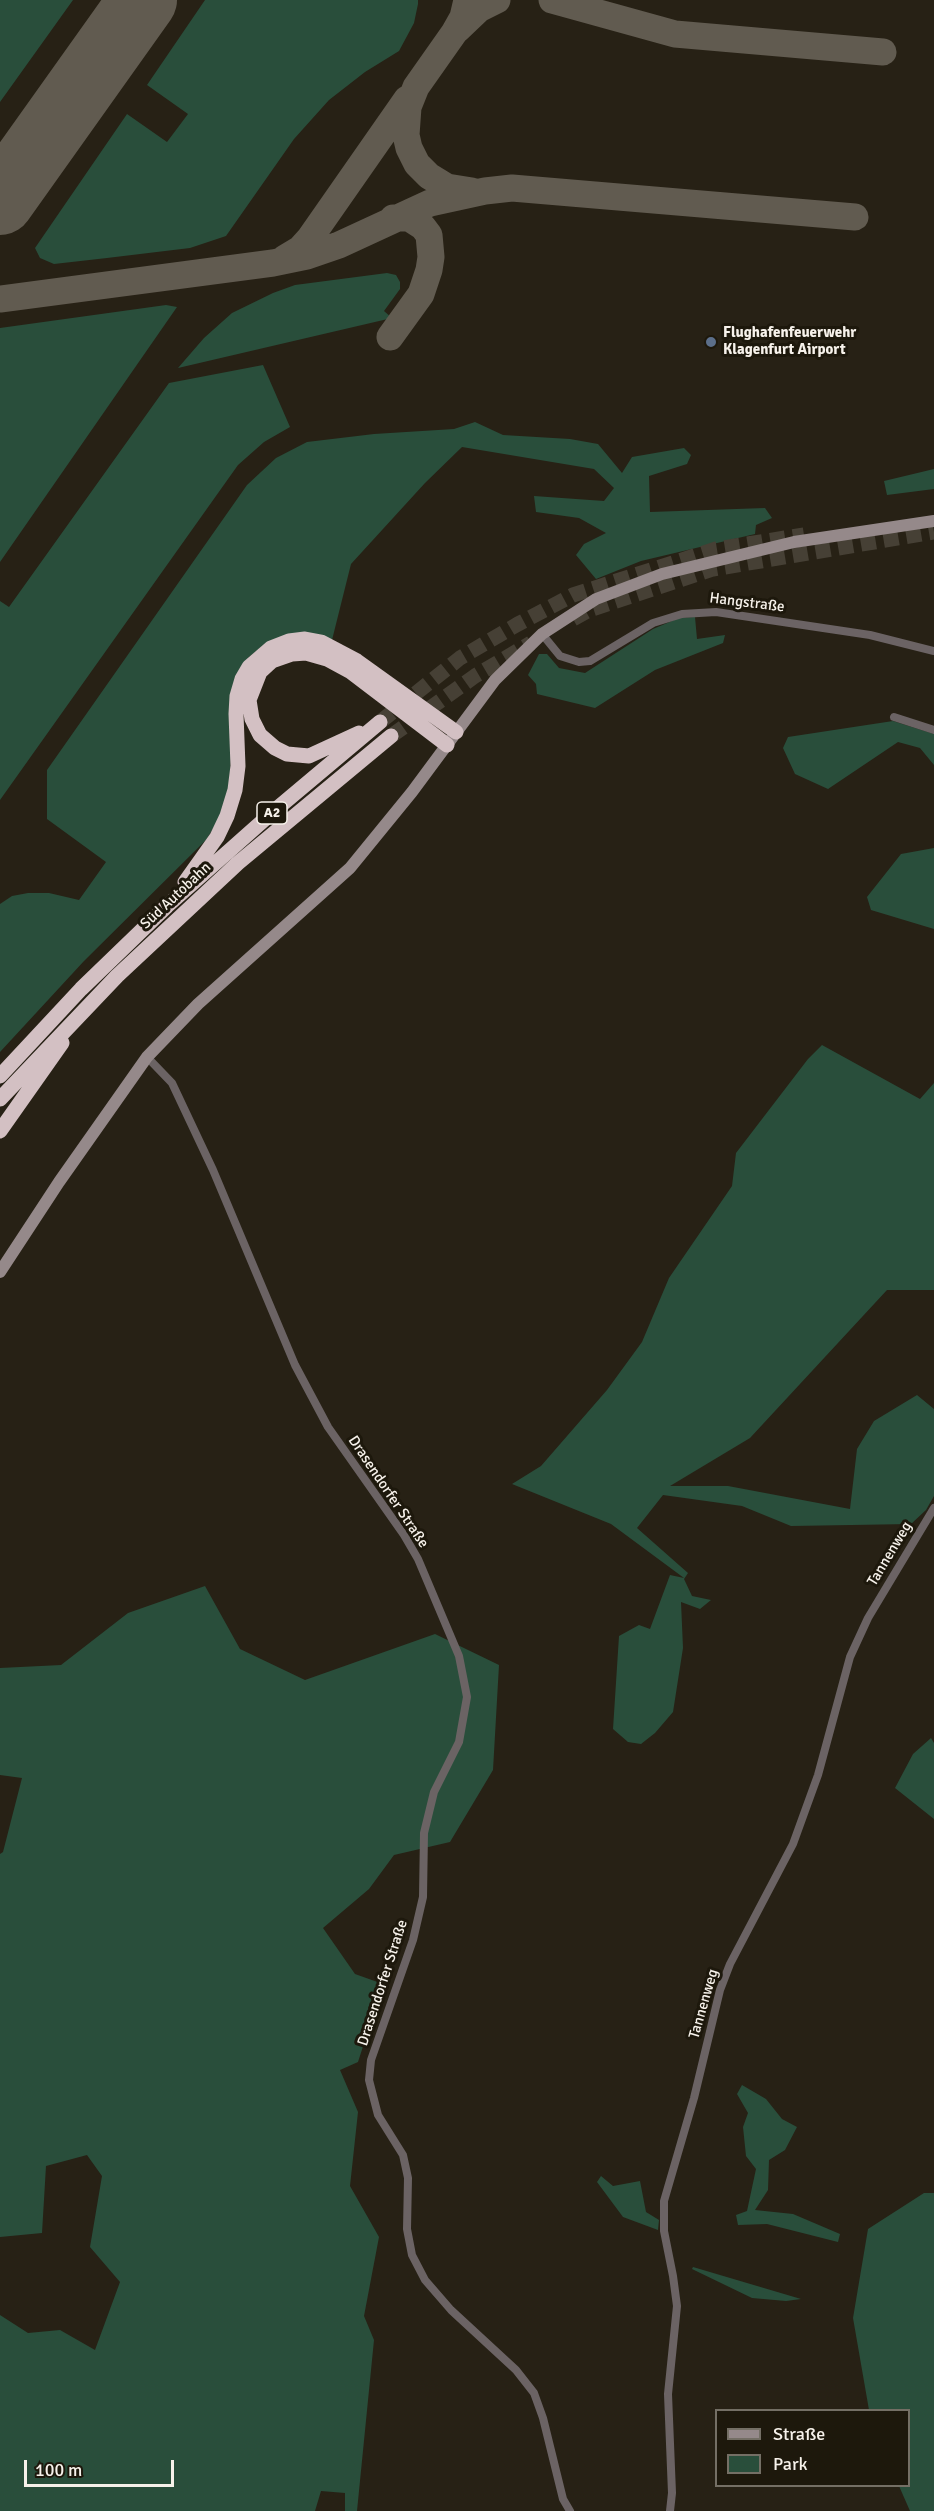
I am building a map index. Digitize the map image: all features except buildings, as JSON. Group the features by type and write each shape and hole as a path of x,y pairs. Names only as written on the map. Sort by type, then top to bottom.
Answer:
{"highway":[{"path":"167,906 217,837 227,816 235,790 238,766 236,714 240,687 249,668 271,648 289,640 305,639 321,642 357,662 456,732"},
{"name":"Süd Autobahn","path":"0,1076 81,989 167,906 274,811 380,722 332,747 309,756 286,754 261,735 252,719 249,700 260,672 272,661 292,654 306,653 327,659 351,672 447,745"},
{"name":"Süd Autobahn","path":"0,1099 79,1015 238,863 391,736"},
{"path":"0,1131 55,1055 79,1015"}],"main road":[{"path":"0,1272 59,1182 147,1057 198,1004 350,868 371,845 495,680 542,634 596,599 662,574 794,542 934,521"}],"street":[{"name":"Hangstraße","path":"542,634 560,656 579,662 590,661 653,623 699,611 759,617 870,635 934,651"},
{"path":"894,717 934,730"},
{"name":"Drasendorfer Straße","path":"147,1057 172,1083 213,1170 295,1365 328,1427 404,1535 418,1559 459,1656 467,1697 459,1743 434,1792 423,1833 423,1897 413,1940 371,2060 369,2080 378,2115 403,2155 408,2178 407,2229 412,2255 425,2280 455,2315 516,2370 534,2393 543,2418 563,2499 570,2511"},
{"name":"Tannenweg","path":"670,2511 672,2493 668,2394 677,2306 664,2231 664,2200 694,2098 720,1990 730,1964 793,1844 806,1813 850,1657 868,1618 934,1508"}],"green space":[{"path":"0,0 73,0 0,102"},
{"path":"205,0 418,0 418,4 414,23 399,51 365,72 329,100 294,139 226,236 190,248 107,258 54,264 40,258 35,248 127,114 167,142 188,114 147,85"},
{"path":"387,273 396,275 400,282 400,289 384,311 392,318 178,368 204,338 232,313 273,293 295,285"},
{"path":"166,305 177,307 0,562 0,328"},
{"path":"263,365 290,427 264,442 238,465 0,800 0,601 9,607 169,383"},
{"path":"475,422 503,435 570,439 598,444 622,473 632,457 684,448 691,455 687,464 649,476 650,512 765,508 772,518 756,525 755,534 641,561 596,579 576,555 584,544 606,533 579,518 536,512 534,496 604,501 614,488 594,469 462,447 425,483 351,564 332,640 289,634 265,644 249,657 236,676 229,788 221,816 206,840 84,961 0,1052 0,904 12,896 28,893 49,893 79,900 106,862 47,819 47,770 247,485 276,458 307,442 374,434 454,429"},
{"path":"934,469 934,489 887,495 884,481"},
{"path":"695,617 697,639 725,635 723,643 655,670 595,708 537,694 536,684 528,675 539,654 547,654 559,668 585,673 653,629 679,618"},
{"path":"893,721 934,734 934,765 920,748 898,742 828,789 795,774 783,748 788,737"},
{"path":"934,848 934,929 871,910 867,897 901,854"},
{"path":"822,1045 920,1099 934,1083 934,1290 887,1290 750,1438 670,1486 728,1486 850,1509 857,1449 874,1421 917,1395 934,1409 934,1496 926,1510 911,1524 791,1526 742,1506 663,1495 637,1528 688,1573 684,1579 692,1596 711,1600 700,1609 681,1602 683,1648 673,1712 655,1733 641,1744 628,1742 613,1729 619,1636 639,1625 650,1629 670,1575 684,1578 611,1524 512,1484 541,1466 607,1390 642,1342 669,1278 732,1186 736,1153 808,1059"},
{"path":"205,1586 240,1649 305,1680 435,1634 499,1665 493,1770 450,1842 394,1855 369,1889 323,1928 355,1974 383,1984 358,2062 340,2070 358,2112 350,2186 379,2237 364,2316 374,2340 357,2511 345,2511 345,2493 321,2491 315,2511 0,2511 0,2315 28,2333 60,2330 95,2350 120,2282 90,2247 102,2176 87,2155 46,2166 42,2233 0,2237 0,1854 3,1852 22,1778 0,1775 0,1668 61,1665 128,1613"},
{"path":"931,1738 934,1743 934,1819 895,1788 913,1754"},
{"path":"742,2085 766,2099 782,2119 797,2127 785,2150 769,2160 768,2190 755,2210 793,2214 840,2234 838,2242 767,2224 738,2225 736,2215 747,2211 756,2169 746,2156 743,2127 748,2113 737,2094"},
{"path":"601,2176 613,2186 640,2181 646,2212 659,2220 658,2230 623,2217 597,2182"},
{"path":"924,2193 934,2193 934,2511 910,2511 899,2487 910,2487 910,2409 869,2409 853,2318 868,2229"},
{"path":"693,2267 801,2299 786,2301 752,2298 692,2269"}],"taxiway":[{"path":"467,0 463,17 454,33 416,87 408,107 406,135 409,148 417,164 429,176 447,187 472,191"},
{"path":"458,29 479,9 497,0"},
{"path":"552,0 675,34 883,52"},
{"path":"285,258 300,249 310,238 407,99"},
{"path":"0,299 273,263 307,256 339,245 430,203 485,191 512,188 855,217"},
{"path":"390,337 421,294 431,257 429,235 423,227 409,218 393,218"}],"runway":[{"path":"0,201 143,0"}],"tunnel":[{"path":"573,619 589,610 713,569 934,532"},
{"path":"380,722 460,658 573,595 716,549 804,535"},
{"path":"391,736 475,676 531,643"}],"place":[{"name":"Flughafenfeuerwehr Klagenfurt Airport","path":"711,342"}]}
